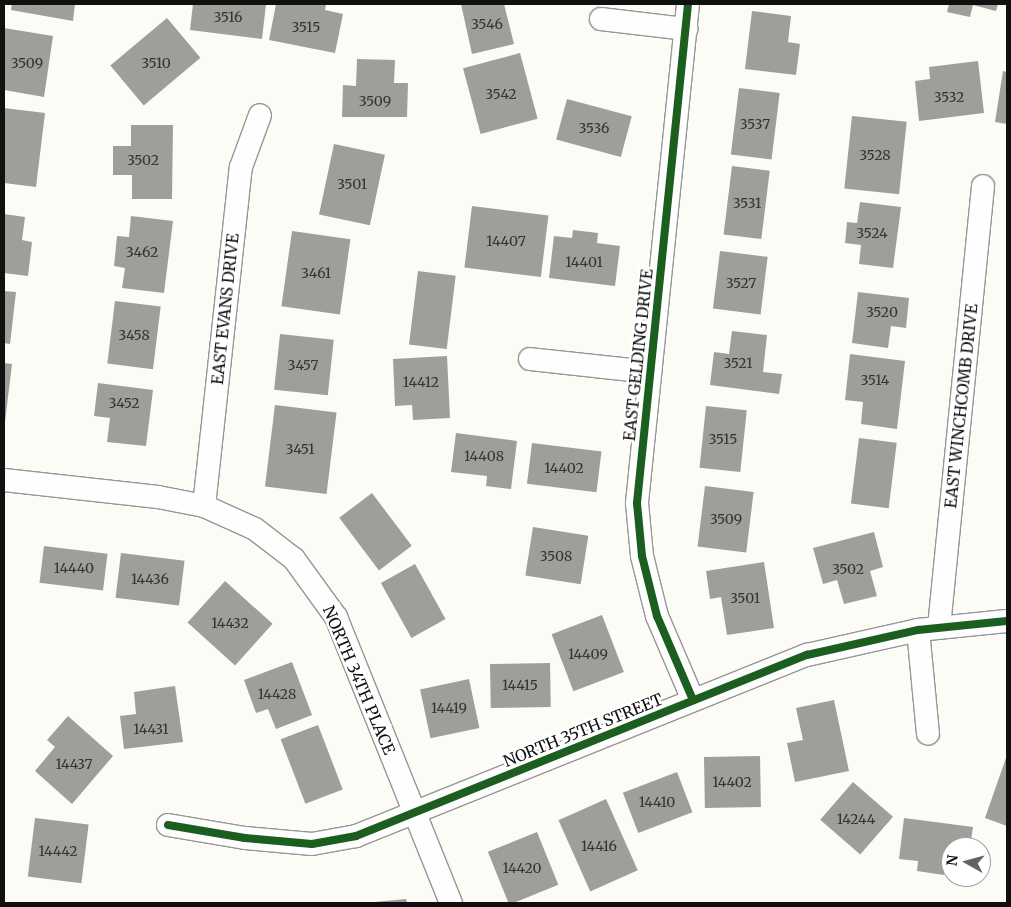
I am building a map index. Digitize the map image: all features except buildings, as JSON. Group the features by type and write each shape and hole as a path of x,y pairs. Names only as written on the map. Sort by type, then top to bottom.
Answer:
{"street":[{"name":"EAST GELDING DRIVE","path":"688,4 637,503 642,556 657,616 693,700"},
{"path":"601,19 686,29"},
{"name":"EAST EVANS DRIVE","path":"204,506 241,168 260,115"},
{"name":"EAST WINCHCOMB DRIVE","path":"940,626 983,186"},
{"path":"530,359 650,372"},
{"name":"NORTH 34TH PLACE","path":"4,480 158,497 204,506 255,529 294,559 317,586 336,617 416,814"},
{"name":"NORTH 35TH STREET","path":"168,825 245,838 312,844 356,836 416,814 807,655 940,626 1007,620"},
{"path":"918,630 928,734"},
{"path":"416,814 451,903"}],"cycle path":[{"path":"688,4 637,503 642,556 657,616 693,700"},
{"path":"168,825 245,838 312,844 356,836 807,655 918,630 1007,621"}]}
